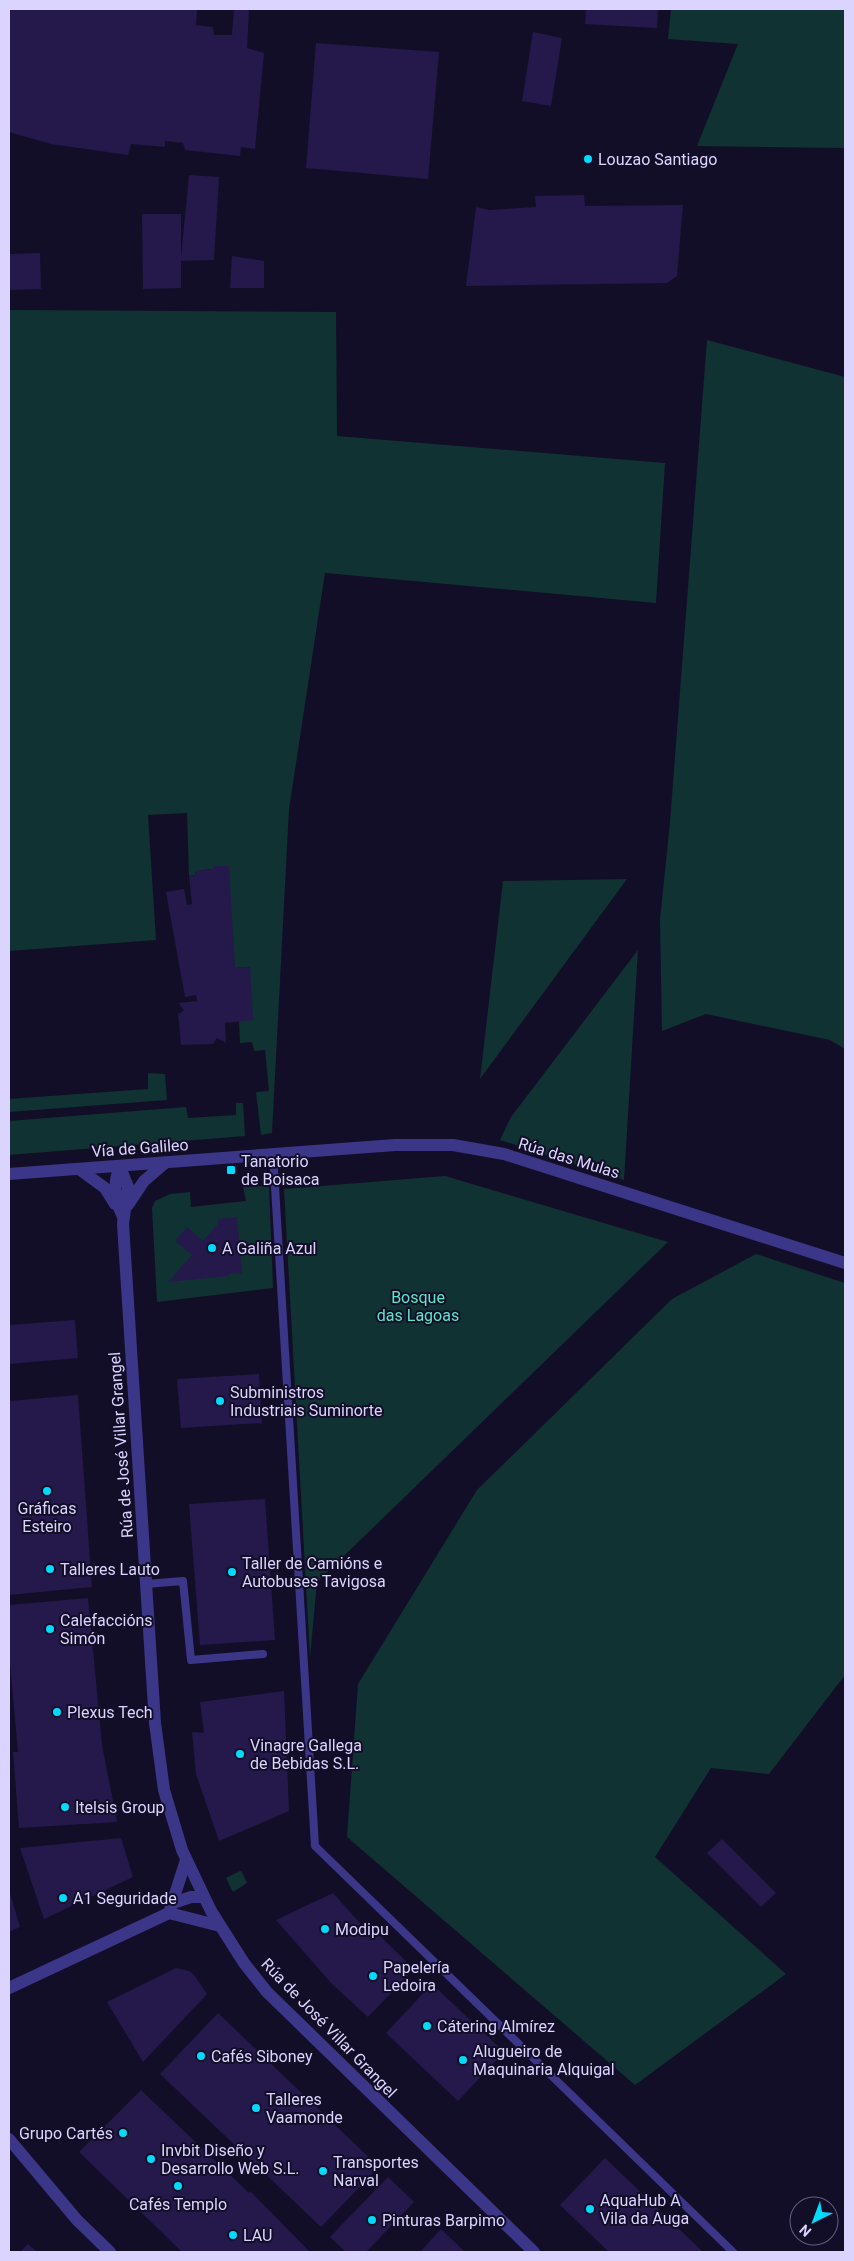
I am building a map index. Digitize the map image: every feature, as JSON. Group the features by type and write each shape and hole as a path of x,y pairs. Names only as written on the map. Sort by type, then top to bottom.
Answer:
{"street":[{"name":"Rúa das Mulas","path":"273,1154 424,1143 479,1149 532,1163 845,1263"},
{"name":"Vía de Galileo","path":"9,1174 273,1154"},
{"path":"123,1216 131,1198 165,1163"},
{"name":"Rúa de José Villar Grangel","path":"120,1167 128,1187 123,1216 158,1757 172,1819 186,1860 203,1897 220,1926 267,1992 534,2252"},
{"name":"Rúa de José Villar Grangel","path":"79,1169 105,1188 123,1216"},
{"path":"174,1911 186,1860"},
{"path":"9,1988 203,1897"},
{"path":"174,1911 220,1926"},
{"path":"9,2139 77,2220 110,2252"}],"lane":[{"path":"273,1154 314,1846 733,2252"},
{"path":"146,1584 184,1581 192,1660 263,1654"}],"green space":[{"path":"671,9 845,9 845,148 697,146 738,44 668,39"},
{"path":"9,310 336,312 337,436 665,463 656,603 325,573 289,809 272,1133 261,1135 256,1092 269,1091 265,1050 254,1051 252,1042 240,1043 239,1021 250,967 235,968 213,869 196,871 195,875 189,876 187,813 148,815 156,940 9,951"},
{"path":"707,340 845,377 845,1049 830,1040 706,1014 662,1031 660,920 670,822"},
{"path":"627,879 480,1079 503,881"},
{"path":"638,950 624,1180 500,1140 511,1117"},
{"path":"148,1073 165,1074 167,1100 9,1112 9,1099 148,1089"},
{"path":"236,1103 243,1103 245,1136 9,1155 9,1121 186,1107 188,1118 236,1115"},
{"name":"Bosque das Lagoas","path":"445,1176 668,1242 317,1582 310,1657 284,1189"},
{"path":"269,1186 273,1288 157,1302 152,1208 155,1201 170,1194 190,1192 191,1207 246,1201 243,1187"},
{"path":"756,1254 845,1283 845,1675 769,1774 711,1768 655,1857 786,1974 635,2085 347,1837 358,1684 477,1490 672,1299"},
{"path":"240,1871 247,1883 233,1892 226,1878"}],"building":[{"path":"9,9 197,9 196,25 213,27 214,35 232,35 234,9 249,9 247,48 264,53 255,149 241,147 240,156 185,150 183,143 165,141 165,147 131,144 128,155 51,144 9,132"},
{"path":"586,9 658,9 657,28 585,24"},
{"path":"533,32 562,38 551,106 522,101"},
{"path":"316,43 439,52 428,179 306,168"},
{"path":"189,175 219,177 214,260 181,261 181,288 143,289 142,214 181,214 181,258"},
{"path":"584,195 585,206 683,205 677,276 667,283 466,286 476,207 489,210 536,207 535,196"},
{"path":"40,253 41,289 9,290 9,254"},
{"path":"232,256 264,261 264,288 230,288"},
{"path":"213,866 229,866 235,968 250,967 253,1020 225,1023 226,1043 217,1038 213,1044 181,1045 178,1012 180,1014 184,1010 178,1003 197,1001 196,995 185,997 166,892 184,889 187,905 192,904 189,876 195,875 196,871 213,869"},
{"name":"A Galiña Azul","path":"237,1217 242,1273 168,1282 192,1255 175,1241 187,1227 203,1241 218,1224 218,1219"},
{"path":"75,1320 78,1358 9,1364 9,1325"},
{"name":"Subministros Industriais Suminorte","path":"259,1374 262,1423 181,1428 177,1379"},
{"path":"78,1395 92,1587 9,1595 9,1401"},
{"name":"Taller de Camións e Autobuses Tavigosa","path":"265,1499 275,1640 200,1645 189,1504"},
{"path":"88,1598 102,1745 117,1822 19,1828 13,1752 18,1752 9,1653 9,1605"},
{"name":"Vinagre Gallega de Bebidas S.L.","path":"284,1691 289,1811 219,1841 196,1774 192,1732 204,1733 200,1702"},
{"name":"A1 Seguridade","path":"121,1838 133,1877 44,1919 20,1848"},
{"path":"722,1839 776,1893 761,1907 707,1853"},
{"path":"9,1890 20,1927 9,1932"},
{"path":"333,1893 374,1939 378,1934 414,1969 368,2017 332,1984 276,1920"},
{"path":"176,1968 189,1971 194,1975 207,1994 143,2062 107,2002"},
{"path":"432,1984 504,2052 458,2101 386,2033"},
{"path":"218,2013 379,2167 321,2227 160,2074"},
{"path":"141,2090 249,2193 250,2191 310,2252 182,2252 79,2152"},
{"path":"605,2158 703,2252 609,2252 560,2205"},
{"name":"Pinturas Barpimo","path":"388,2177 414,2202 366,2252 346,2252 330,2237"},
{"path":"441,2229 465,2252 420,2252"},
{"path":"28,2244 37,2252 20,2252"}],"place":[{"name":"Louzao Santiago","path":"588,159"},
{"name":"Tanatorio de Boisaca","path":"231,1170"},
{"name":"A Galiña Azul","path":"212,1248"},
{"name":"Subministros Industriais Suminorte","path":"220,1401"},
{"name":"Gráficas Esteiro","path":"47,1491"},
{"name":"Talleres Lauto","path":"50,1569"},
{"name":"Taller de Camións e Autobuses Tavigosa","path":"232,1572"},
{"name":"Calefaccións Simón","path":"50,1629"},
{"name":"Plexus Tech","path":"57,1712"},
{"name":"Vinagre Gallega de Bebidas S.L.","path":"240,1754"},
{"name":"Itelsis Group","path":"65,1807"},
{"name":"A1 Seguridade","path":"63,1898"},
{"name":"Modipu","path":"325,1929"},
{"name":"Papelería Ledoira","path":"373,1976"},
{"name":"Cátering Almírez","path":"427,2026"},
{"name":"Cafés Siboney","path":"201,2056"},
{"name":"Alugueiro de Maquinaria Alquigal","path":"463,2060"},
{"name":"Talleres Vaamonde","path":"256,2108"},
{"name":"Grupo Cartés","path":"123,2133"},
{"name":"Invbit Diseño y Desarrollo Web S.L.","path":"151,2159"},
{"name":"Transportes Narval","path":"323,2171"},
{"name":"Cafés Templo","path":"178,2186"},
{"name":"AquaHub A Vila da Auga","path":"590,2209"},
{"name":"Pinturas Barpimo","path":"372,2220"},
{"name":"LAU","path":"233,2235"}]}
